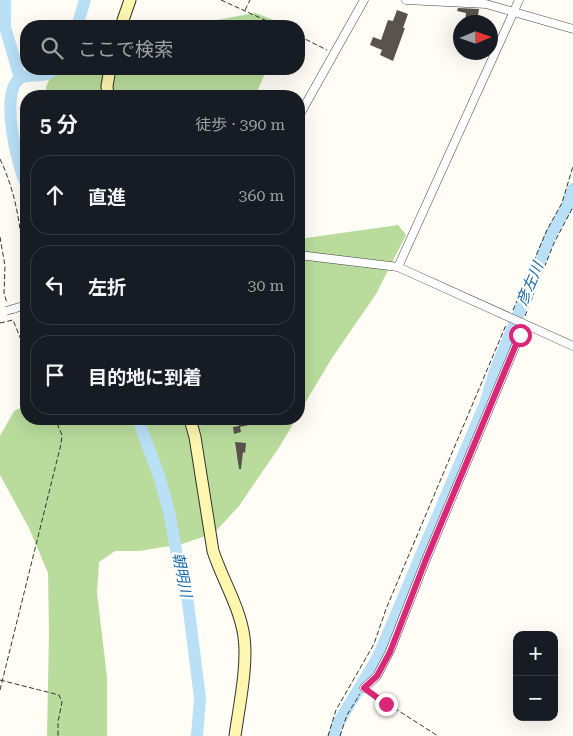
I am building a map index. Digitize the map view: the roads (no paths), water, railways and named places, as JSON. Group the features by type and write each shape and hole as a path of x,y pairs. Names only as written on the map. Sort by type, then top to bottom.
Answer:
{"street":[{"path":"123,20 130,0"},
{"path":"305,105 364,0"},
{"path":"406,0 486,4 573,29"},
{"path":"398,267 519,0"},
{"path":"108,90 109,75"},
{"path":"305,257 398,267 573,346"},
{"path":"6,311 20,308"},
{"path":"364,688 377,676 390,652 425,562 520,335 521,323"},
{"path":"192,425 213,551 239,616 244,636 245,652 236,736"}],"waterway":[{"path":"5,0 5,27 20,78"},
{"name":"朝明川","path":"79,20 85,0"},
{"name":"朝明川","path":"20,168 10,114 13,87 23,77 41,75"},
{"name":"彦左川","path":"334,736 337,725 378,657 485,404 495,371 550,236 566,208 573,189"},
{"name":"朝明川","path":"140,425 160,479 187,595 200,698 197,736"}]}
